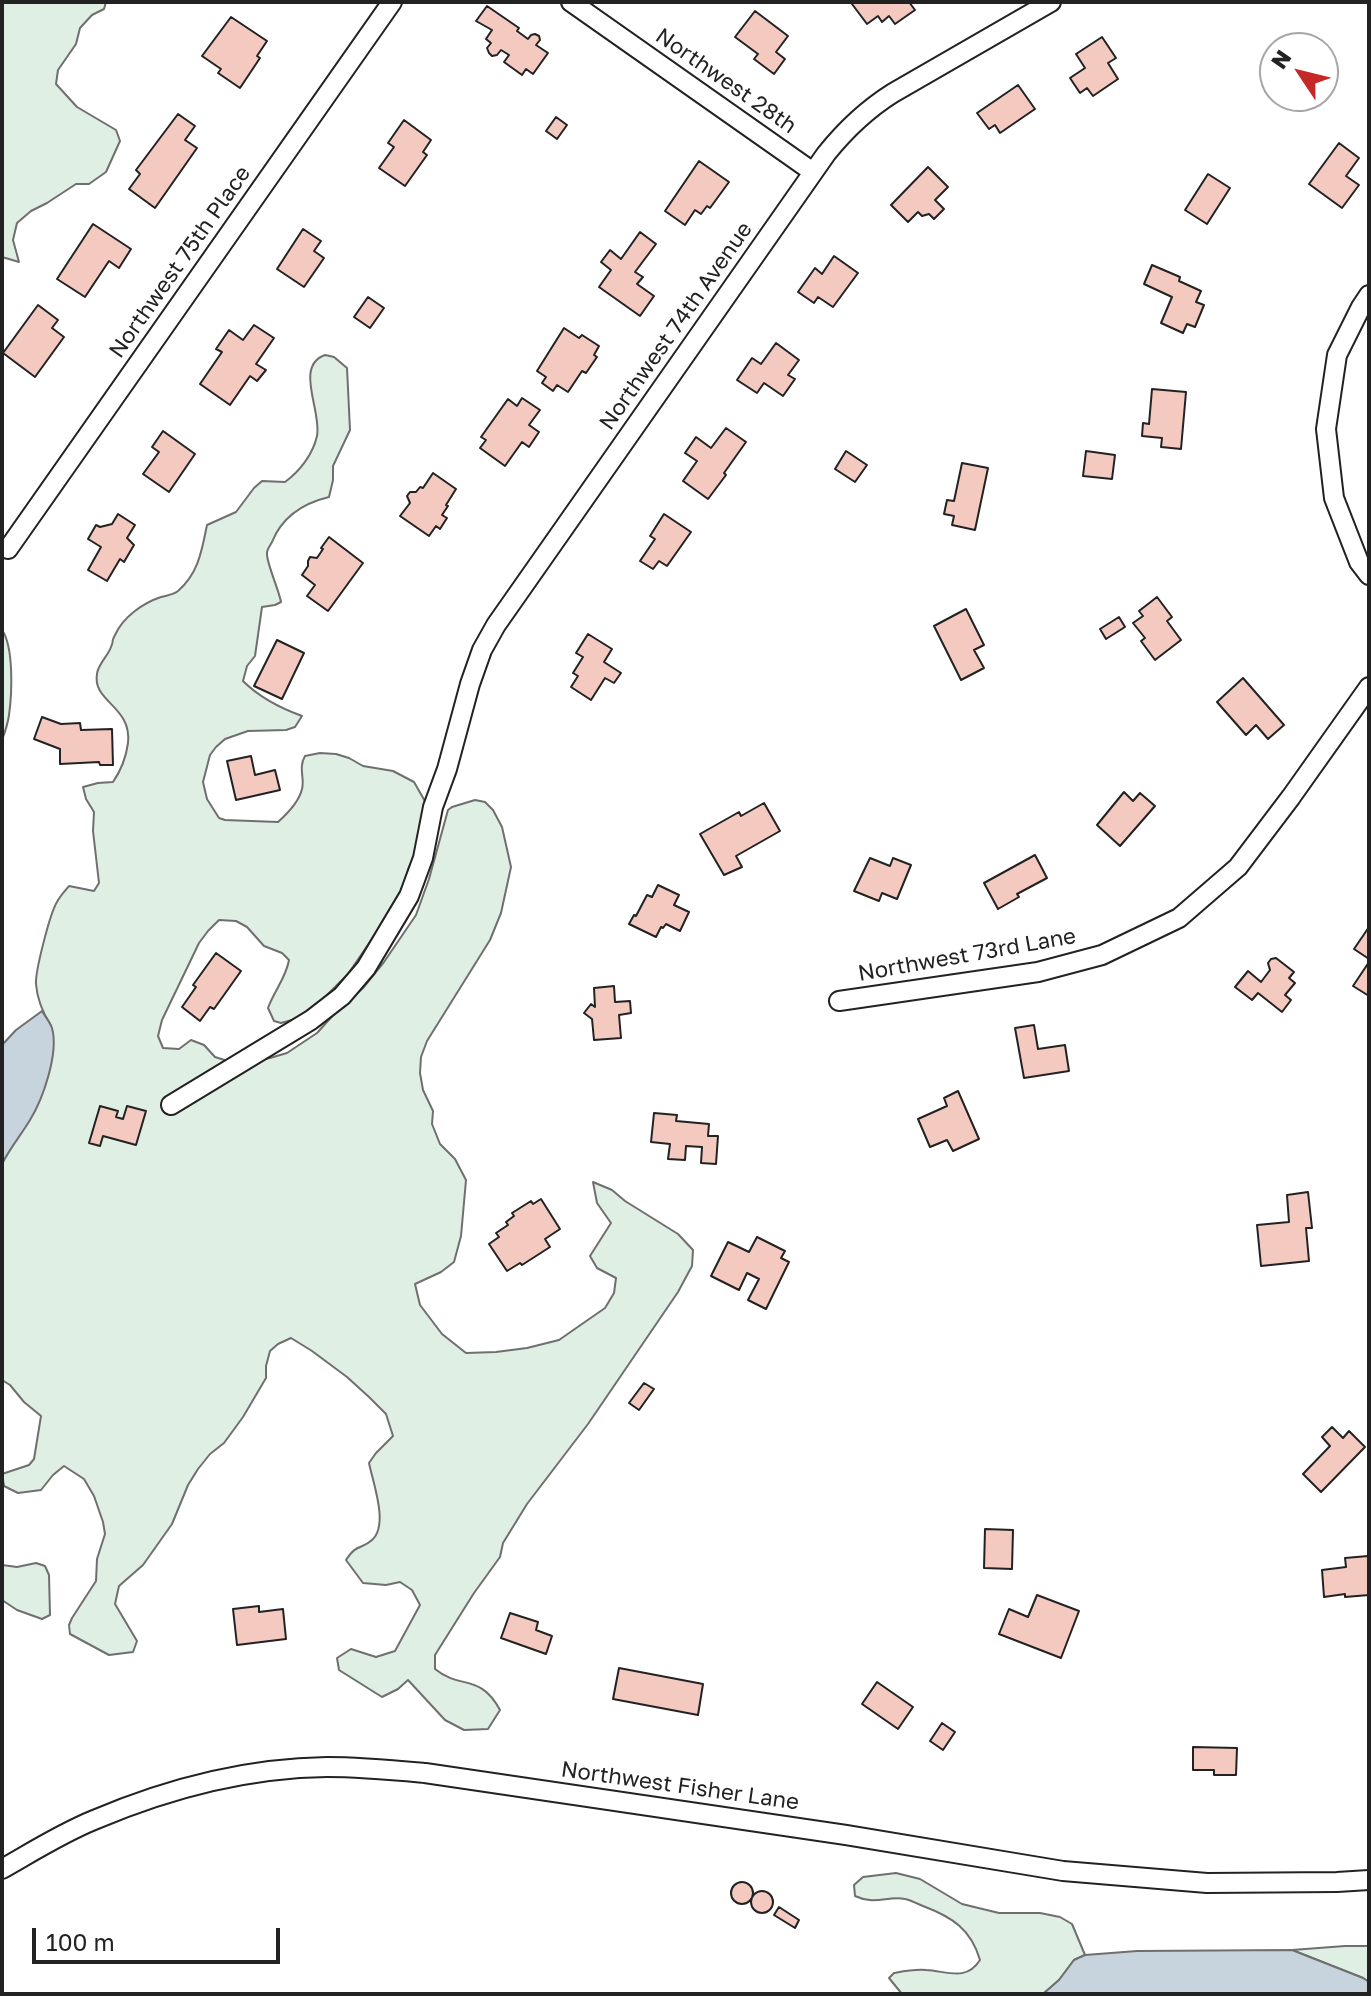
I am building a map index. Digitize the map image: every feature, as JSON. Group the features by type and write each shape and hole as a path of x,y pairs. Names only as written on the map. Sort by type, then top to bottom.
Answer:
{"street":[{"name":"Northwest 75th Place","path":"8,549 392,2"},
{"name":"Northwest 28th","path":"571,2 813,172"},
{"name":"Northwest 74th Avenue","path":"171,1105 311,1020 342,996 366,968 409,896 423,858 433,807 447,769 470,684 482,650 496,625 813,172 848,127 869,108 893,93 1051,2"},
{"path":"1369,295 1337,355 1326,429 1334,498 1359,562 1369,575"},
{"name":"Northwest 73rd Lane","path":"839,1001 1038,972 1102,955 1179,918 1238,867 1369,687"},
{"name":"Northwest Fisher Lane","path":"2,1869 92,1821 155,1797 217,1780 324,1767 370,1768 454,1777 846,1835 1063,1871 1207,1883 1369,1880"}],"green space":[{"path":"2,2 106,2 104,9 92,15 80,28 76,44 58,70 56,84 77,107 116,130 120,141 106,172 89,184 76,184 17,223 13,240 19,262 2,257"},
{"path":"325,355 334,357 347,368 350,430 333,466 329,497 303,507 288,518 268,549 268,563 281,602 262,607 255,656 247,666 243,681 271,702 302,716 295,727 286,730 248,731 225,739 210,755 203,782 207,799 219,818 278,822 300,794 305,756 336,754 363,766 393,771 414,782 426,803 421,848 409,867 400,898 348,974 299,1018 281,1023 274,1021 268,1008 289,960 282,953 264,946 247,927 236,921 219,920 199,943 162,1020 158,1036 163,1048 179,1049 191,1040 204,1045 215,1057 237,1064 287,1053 317,1033 363,988 416,915 448,810 475,800 485,802 502,827 511,867 501,913 490,940 427,1041 421,1057 420,1073 423,1090 433,1111 432,1124 440,1144 455,1159 466,1180 461,1236 454,1262 415,1284 420,1305 442,1334 466,1353 527,1348 559,1340 605,1308 614,1293 616,1278 597,1268 590,1256 611,1223 597,1203 593,1182 612,1190 678,1234 693,1250 692,1266 678,1292 588,1424 527,1504 503,1543 500,1557 435,1655 435,1669 453,1679 478,1686 493,1698 500,1710 488,1729 464,1730 445,1720 408,1680 382,1697 339,1670 337,1658 351,1649 376,1657 395,1651 420,1605 412,1590 400,1582 386,1585 363,1583 346,1560 377,1533 380,1514 369,1463 393,1436 386,1414 347,1377 291,1338 270,1351 266,1378 243,1417 224,1443 198,1469 172,1524 143,1565 119,1586 115,1604 137,1641 133,1652 109,1655 70,1634 72,1618 96,1581 97,1559 105,1534 94,1496 84,1479 64,1466 41,1490 18,1493 4,1486 2,1474 29,1465 34,1459 41,1416 2,1380 2,1164 51,1026 41,1006 36,977 51,918 58,900 69,886 94,891 99,883 94,812 83,787 113,782 123,763 128,743 124,721 100,691 98,670 119,628 128,617 147,603 176,592 185,584 198,560 207,525 236,512 262,481 285,482 305,462 317,436 318,426 311,390 311,369"},
{"path":"2,630 9,648 11,683 9,718 2,740"},
{"path":"36,1563 45,1566 49,1575 50,1615 42,1619 17,1610 2,1600 2,1565 17,1567"},
{"path":"896,1873 920,1879 962,1904 999,1913 1040,1913 1060,1917 1072,1924 1085,1955 1074,1960 1043,1994 902,1994 889,1978 894,1973 922,1970 962,1973 975,1967 980,1960 966,1932 943,1915 905,1899 869,1900 855,1896 854,1885 863,1877"},
{"path":"1369,1946 1369,1982 1292,1950"}],"shaded area":[{"path":"42,1011 54,1038 45,1088 35,1111 2,1164 2,1045"},
{"path":"1292,1950 1363,1978 1369,1982 1369,1994 1043,1994 1074,1960 1085,1955 1137,1951"}],"building":[{"path":"909,2 915,10 895,24 889,16 882,22 878,16 867,24 852,4"},
{"path":"487,6 519,28 517,31 528,39 531,35 539,36 536,45 548,53 533,74 526,69 522,75 504,62 509,55 501,50 497,55 489,53 487,48 491,43 486,39 492,30 476,21"},
{"path":"755,11 788,36 776,52 785,59 774,74 754,59 758,54 735,37"},
{"path":"231,17 267,41 240,88 218,73 221,69 202,56"},
{"path":"1102,37 1116,58 1108,63 1118,79 1093,96 1087,88 1080,93 1070,78 1085,68 1076,54"},
{"path":"1018,85 1035,109 1000,133 995,125 989,129 977,113"},
{"path":"178,114 195,126 185,140 197,148 155,208 129,189 140,174 136,170"},
{"path":"556,117 567,125 557,139 546,131"},
{"path":"404,120 431,140 423,152 427,155 405,186 379,168 394,147 388,143"},
{"path":"1339,143 1359,158 1346,176 1359,185 1342,208 1309,184"},
{"path":"699,161 729,182 710,208 707,206 701,214 695,210 685,225 665,211"},
{"path":"928,167 948,187 935,200 944,209 934,219 929,214 922,216 918,212 908,222 891,205"},
{"path":"1208,174 1230,188 1207,224 1185,210"},
{"path":"93,224 131,249 119,268 109,261 85,297 57,279"},
{"path":"303,229 321,241 314,251 324,258 304,287 277,269"},
{"path":"640,232 656,244 635,272 643,277 637,284 654,296 640,316 599,287 611,270 601,262 610,250 621,259"},
{"path":"834,256 858,273 833,307 818,297 814,303 798,292 815,268 822,274"},
{"path":"1152,265 1180,277 1179,281 1201,291 1196,302 1204,305 1195,327 1187,324 1183,333 1161,323 1172,297 1144,284"},
{"path":"368,297 384,308 370,328 354,317"},
{"path":"38,305 58,320 52,328 64,337 35,377 3,353"},
{"path":"254,325 274,338 256,364 266,370 257,381 250,376 230,405 200,384 222,352 216,349 229,330 243,340"},
{"path":"564,328 599,346 594,355 597,357 586,373 582,371 568,392 557,385 553,391 542,383 546,377 537,371"},
{"path":"776,343 799,360 788,375 795,379 783,396 764,383 757,393 737,380 752,358 761,364"},
{"path":"1152,389 1186,392 1181,449 1161,447 1162,438 1142,436 1143,423 1149,424"},
{"path":"522,398 540,410 529,425 539,432 529,447 522,442 505,466 480,448 486,440 481,437 508,399 517,406"},
{"path":"726,428 746,442 708,499 683,481 697,461 685,453 696,437 711,448"},
{"path":"163,431 195,454 169,492 143,474 159,452 152,447"},
{"path":"846,451 867,465 855,482 835,469"},
{"path":"1086,451 1115,455 1112,479 1083,476"},
{"path":"962,463 988,468 975,530 952,525 954,516 944,514 947,500 954,501"},
{"path":"433,473 456,489 442,515 447,518 440,529 436,526 429,536 400,516 410,503 407,496 410,492 423,488"},
{"path":"118,514 135,525 127,538 134,545 124,562 120,559 107,581 88,570 101,547 88,539 96,525 112,524"},
{"path":"664,514 691,532 667,566 659,561 653,569 640,561 655,539 650,536"},
{"path":"329,537 363,563 328,611 307,596 315,585 302,575 310,557 317,558"},
{"path":"1157,597 1172,617 1167,621 1181,640 1155,660 1141,641 1145,638 1133,623 1143,616 1139,611"},
{"path":"966,609 984,645 974,650 984,668 961,680 934,626"},
{"path":"1119,617 1125,627 1106,639 1100,629"},
{"path":"588,634 612,649 604,662 621,673 614,683 605,678 591,700 571,687 578,676 573,673 583,657 576,653"},
{"path":"277,640 304,653 282,699 254,686"},
{"path":"1243,678 1284,725 1268,739 1256,725 1246,735 1217,702"},
{"path":"42,717 61,724 80,723 81,730 112,729 113,765 100,765 99,762 60,764 60,749 34,739"},
{"path":"251,756 255,775 275,770 280,790 236,800 227,761"},
{"path":"1124,792 1133,801 1140,793 1155,806 1120,846 1097,825"},
{"path":"764,803 780,831 736,856 742,867 724,875 700,834 739,812 741,816"},
{"path":"1035,855 1047,878 1017,894 1019,897 998,909 984,883"},
{"path":"870,858 890,866 893,858 911,865 897,899 882,893 879,901 854,891"},
{"path":"658,885 679,895 674,905 689,912 680,931 666,924 656,937 629,924 647,895 652,897"},
{"path":"1369,927 1369,959 1354,949"},
{"path":"216,953 241,971 214,1009 210,1007 200,1021 182,1007 196,987 193,985"},
{"path":"1276,958 1294,972 1289,978 1295,983 1285,995 1291,1000 1282,1012 1258,993 1252,1000 1235,987 1248,971 1261,982 1270,970 1268,963"},
{"path":"1369,962 1369,996 1353,986"},
{"path":"614,986 615,1002 630,1001 631,1013 619,1015 621,1038 594,1040 592,1019 584,1013 591,1004 595,1007 594,988"},
{"path":"1034,1025 1038,1049 1065,1045 1069,1071 1024,1078 1015,1028"},
{"path":"958,1091 979,1139 953,1151 947,1140 930,1147 918,1119 947,1106 944,1098"},
{"path":"100,1106 118,1111 116,1117 123,1119 127,1106 146,1111 136,1145 103,1136 100,1146 89,1143"},
{"path":"654,1113 677,1115 676,1121 709,1124 708,1136 718,1136 716,1164 701,1163 702,1147 686,1146 685,1160 668,1159 670,1144 651,1142"},
{"path":"1308,1192 1312,1228 1306,1228 1309,1261 1261,1266 1257,1225 1289,1222 1287,1195"},
{"path":"541,1199 560,1229 545,1239 550,1247 507,1271 489,1244 499,1237 496,1233 508,1225 506,1222 514,1216 512,1213 531,1201 533,1204"},
{"path":"757,1237 785,1251 781,1258 789,1262 766,1309 748,1300 759,1279 747,1273 739,1290 711,1276 728,1242 749,1252"},
{"path":"644,1383 654,1389 639,1410 629,1403"},
{"path":"1332,1427 1343,1438 1349,1431 1365,1447 1321,1492 1303,1474 1330,1446 1322,1437"},
{"path":"985,1529 1013,1530 1012,1569 984,1568"},
{"path":"1368,1556 1369,1595 1324,1597 1322,1570 1346,1567 1345,1558"},
{"path":"1037,1595 1079,1611 1061,1658 999,1634 1009,1609 1028,1617"},
{"path":"259,1606 259,1612 283,1609 286,1639 237,1645 233,1609"},
{"path":"510,1613 538,1622 536,1630 552,1636 546,1654 501,1638"},
{"path":"619,1668 703,1684 698,1715 613,1699"},
{"path":"877,1682 913,1707 898,1729 862,1704"},
{"path":"942,1723 955,1732 943,1750 930,1741"},
{"path":"1193,1747 1237,1748 1236,1775 1214,1775 1214,1770 1193,1770"},
{"path":"742,1882 750,1885 753,1893 750,1901 742,1904 734,1901 731,1893 734,1885"},
{"path":"762,1891 770,1894 773,1902 770,1910 762,1913 754,1910 751,1902 754,1894"},
{"path":"779,1907 799,1920 795,1928 774,1915"}]}
